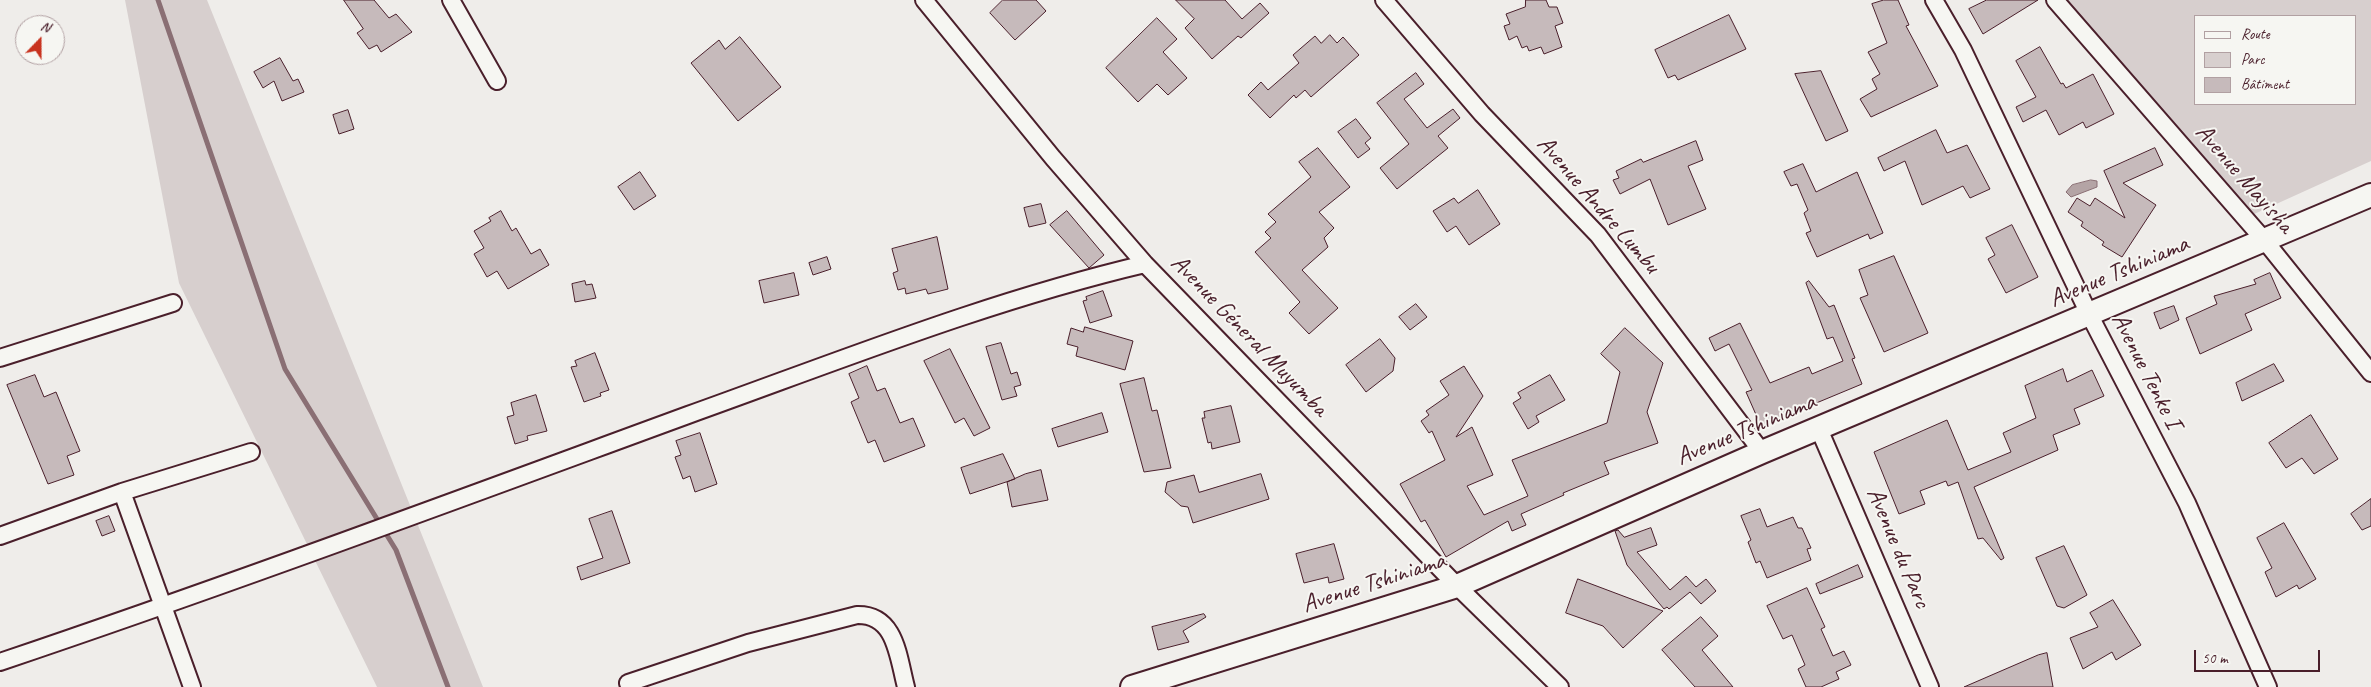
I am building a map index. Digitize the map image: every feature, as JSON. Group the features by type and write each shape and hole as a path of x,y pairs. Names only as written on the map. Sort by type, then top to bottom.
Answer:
{"street":[{"path":"451,0 497,81"},
{"name":"Avenue Géneral Muyumba","path":"924,0 1053,158 1144,264 1457,586 1560,687"},
{"name":"Avenue Andre Lumbu","path":"1384,0 1482,114 1598,235 1762,452"},
{"name":"Avenue Tenke I","path":"1934,0 1963,50 2089,314 2187,503 2268,687"},
{"name":"Avenue Mayisha","path":"2055,0 2265,241 2371,373"},
{"name":"Avenue Tshiniama","path":"1132,687 1457,586 1762,452 2371,195"},
{"path":"0,662 164,607 948,321 1083,279 1144,264"},
{"path":"0,358 173,303"},
{"name":"Avenue du Parc","path":"1819,429 1930,687"},
{"path":"0,536 122,492 251,452"},
{"path":"122,492 192,687"},
{"path":"628,683 748,643 857,614 870,614 884,623 894,641 906,687"}],"green space":[{"path":"125,0 207,0 483,687 377,687 179,283"},
{"path":"2066,0 2371,0 2371,161 2252,215"}],"shaded area":[{"path":"2091,180 2097,181 2097,187 2071,197 2066,192 2072,185"}],"building":[{"path":"344,0 374,0 389,18 396,14 412,32 381,52 377,45 369,49 357,33 363,29"},
{"path":"1003,0 1036,0 1046,11 1015,40 990,13"},
{"path":"1176,0 1225,0 1242,19 1260,3 1269,13 1241,38 1238,36 1212,59 1185,28 1194,19"},
{"path":"1526,0 1546,0 1549,7 1557,7 1563,23 1555,26 1562,47 1544,54 1541,47 1529,51 1527,46 1522,48 1517,36 1509,40 1504,26 1510,24 1506,14 1525,7"},
{"path":"1884,0 1898,0 1909,25 1906,26 1938,86 1871,117 1860,99 1877,89 1872,79 1880,74 1868,52 1887,43 1872,4"},
{"path":"1987,0 2038,0 1983,34 1969,9"},
{"path":"1729,15 1746,49 1678,80 1675,75 1668,78 1655,50"},
{"path":"1157,18 1177,39 1163,52 1187,78 1168,95 1157,84 1138,102 1106,68"},
{"path":"1330,35 1337,43 1343,37 1359,55 1311,97 1305,90 1296,98 1294,95 1270,118 1248,95 1261,82 1268,90 1299,63 1293,55 1315,36 1321,43"},
{"path":"740,37 781,87 738,121 691,63 719,40 725,49"},
{"path":"2040,47 2061,84 2063,83 2066,88 2093,74 2114,114 2086,128 2083,122 2059,135 2046,110 2023,122 2016,107 2036,97 2016,61"},
{"path":"280,58 293,81 298,79 304,92 282,101 274,81 263,88 254,72"},
{"path":"1821,71 1848,131 1826,141 1795,74"},
{"path":"1416,73 1424,84 1404,99 1427,128 1453,109 1460,118 1438,136 1448,148 1397,189 1380,168 1409,144 1377,103"},
{"path":"348,110 354,129 339,134 333,115"},
{"path":"1356,119 1371,138 1365,143 1370,149 1358,158 1338,132"},
{"path":"1936,130 1947,153 1967,145 1990,189 1970,198 1963,186 1922,205 1905,161 1884,171 1878,158"},
{"path":"1696,141 1703,160 1688,166 1706,209 1668,225 1650,179 1620,194 1613,180 1619,178 1616,171 1641,159 1643,162"},
{"path":"1318,148 1350,187 1319,212 1334,228 1324,238 1328,247 1302,270 1338,308 1309,334 1289,313 1300,302 1255,252 1271,238 1265,232 1276,222 1268,214 1311,177 1299,162"},
{"path":"2155,148 2163,165 2123,183 2156,205 2122,257 2102,245 2104,242 2081,226 2083,222 2068,212 2077,198 2090,206 2095,198 2125,218 2104,171"},
{"path":"1803,164 1816,192 1857,172 1883,233 1870,239 1868,234 1817,257 1806,233 1811,231 1804,213 1808,210 1797,184 1791,186 1784,172"},
{"path":"640,172 656,196 634,210 618,187"},
{"path":"1478,190 1500,224 1469,245 1456,226 1447,232 1433,211 1454,198 1458,203"},
{"path":"1041,204 1046,223 1029,227 1024,208"},
{"path":"501,211 512,231 516,228 531,254 540,249 549,265 508,289 497,271 487,277 474,254 484,248 474,231 491,221 489,218"},
{"path":"1067,211 1104,255 1089,268 1050,225"},
{"path":"2012,225 2038,277 2006,293 1988,259 1995,255 1986,238"},
{"path":"937,237 948,289 928,294 926,289 906,294 905,288 898,290 893,273 898,271 892,249"},
{"path":"1894,256 1928,333 1884,352 1860,298 1868,295 1859,270"},
{"path":"827,257 831,269 813,275 809,263"},
{"path":"794,273 799,295 764,303 759,281"},
{"path":"2270,273 2281,298 2245,314 2252,330 2200,354 2186,318 2217,304 2214,296 2256,284 2254,280"},
{"path":"585,281 586,285 592,284 596,298 575,302 572,284"},
{"path":"1809,281 1829,307 1834,305 1855,358 1852,359 1862,384 1761,426 1746,392 1752,390 1729,344 1715,351 1709,338 1740,323 1770,383 1809,367 1812,374 1843,361 1833,337 1827,339 1806,283"},
{"path":"1103,291 1112,316 1090,323 1083,301 1087,300 1086,297"},
{"path":"1416,304 1427,317 1410,330 1399,317"},
{"path":"2174,306 2179,320 2160,329 2154,313"},
{"path":"1085,327 1133,341 1125,370 1076,356 1078,347 1067,344 1071,328 1083,332"},
{"path":"1625,328 1663,363 1647,412 1658,443 1604,462 1609,474 1563,493 1564,495 1521,514 1526,525 1512,531 1508,521 1446,557 1425,520 1421,522 1400,484 1445,460 1432,431 1429,433 1421,421 1429,415 1426,411 1449,395 1440,381 1464,366 1483,396 1456,437 1472,427 1493,475 1467,486 1484,515 1528,496 1512,460 1607,423 1620,372 1601,354"},
{"path":"1380,339 1395,358 1393,371 1366,392 1346,365"},
{"path":"1001,343 1011,374 1017,372 1021,385 1014,387 1017,396 1002,400 986,347"},
{"path":"950,349 990,428 974,436 964,418 955,423 924,361"},
{"path":"595,353 609,390 600,393 601,396 584,402 571,367 577,366 575,361"},
{"path":"2274,364 2284,381 2242,401 2236,383"},
{"path":"867,366 877,391 885,388 900,423 913,418 925,446 884,462 875,440 868,443 851,402 859,398 849,374"},
{"path":"2063,369 2067,382 2092,370 2104,396 2074,409 2080,424 2053,435 2058,450 1974,487 2004,558 2001,560 1983,538 1978,539 1958,482 1948,486 1946,481 1920,491 1925,504 1899,514 1874,452 1947,420 1968,470 2011,452 2003,433 2036,418 2025,386"},
{"path":"35,375 44,397 56,392 80,451 67,456 74,475 48,484 7,385"},
{"path":"1550,375 1565,400 1536,416 1539,422 1528,429 1513,403 1521,398 1518,393"},
{"path":"1144,378 1152,411 1157,410 1171,468 1144,472 1120,384"},
{"path":"536,395 547,431 527,436 528,440 515,444 507,417 514,415 511,403"},
{"path":"1231,406 1240,442 1212,449 1211,442 1208,443 1202,418 1205,418 1204,412"},
{"path":"1102,413 1108,432 1058,447 1052,429"},
{"path":"2311,415 2338,459 2314,474 2302,458 2286,468 2269,443"},
{"path":"700,433 717,484 695,492 690,476 683,479 675,457 681,455 676,441"},
{"path":"1003,454 1015,479 970,494 961,468"},
{"path":"1041,470 1048,500 1012,507 1007,482 1025,474"},
{"path":"1261,474 1269,499 1193,523 1188,507 1181,506 1165,492 1167,482 1194,475 1199,492"},
{"path":"2371,499 2371,526 2362,530 2351,514"},
{"path":"1760,509 1767,527 1793,517 1798,528 1802,528 1811,548 1807,549 1811,560 1767,578 1760,561 1756,563 1748,542 1751,540 1741,516"},
{"path":"612,511 630,563 581,580 577,567 603,558 589,519"},
{"path":"109,516 115,531 102,536 96,521"},
{"path":"2284,523 2316,579 2299,589 2297,585 2276,597 2265,572 2272,568 2257,538"},
{"path":"1651,528 1657,545 1637,552 1670,590 1686,576 1696,587 1706,579 1716,591 1701,604 1690,592 1669,609 1667,607 1664,609 1627,565 1615,531 1618,530 1624,537"},
{"path":"1334,544 1344,579 1329,583 1328,577 1304,583 1296,554"},
{"path":"2064,546 2087,595 2064,608 2057,606 2036,558"},
{"path":"1858,565 1863,577 1820,594 1816,584"},
{"path":"1578,579 1663,611 1623,648 1603,626 1566,613"},
{"path":"1807,588 1825,627 1821,629 1833,656 1844,651 1851,665 1836,672 1839,679 1821,687 1806,687 1798,669 1805,665 1792,635 1783,639 1767,606"},
{"path":"2113,600 2141,645 2116,660 2112,652 2083,669 2070,638 2098,627 2090,613"},
{"path":"1204,614 1206,617 1183,631 1189,642 1158,650 1152,627"},
{"path":"1701,617 1718,636 1702,650 1733,687 1695,687 1662,650"},
{"path":"2047,653 2053,687 1964,687 2038,655"}],"waterway":[{"path":"158,0 285,369 396,550 448,687"}]}
